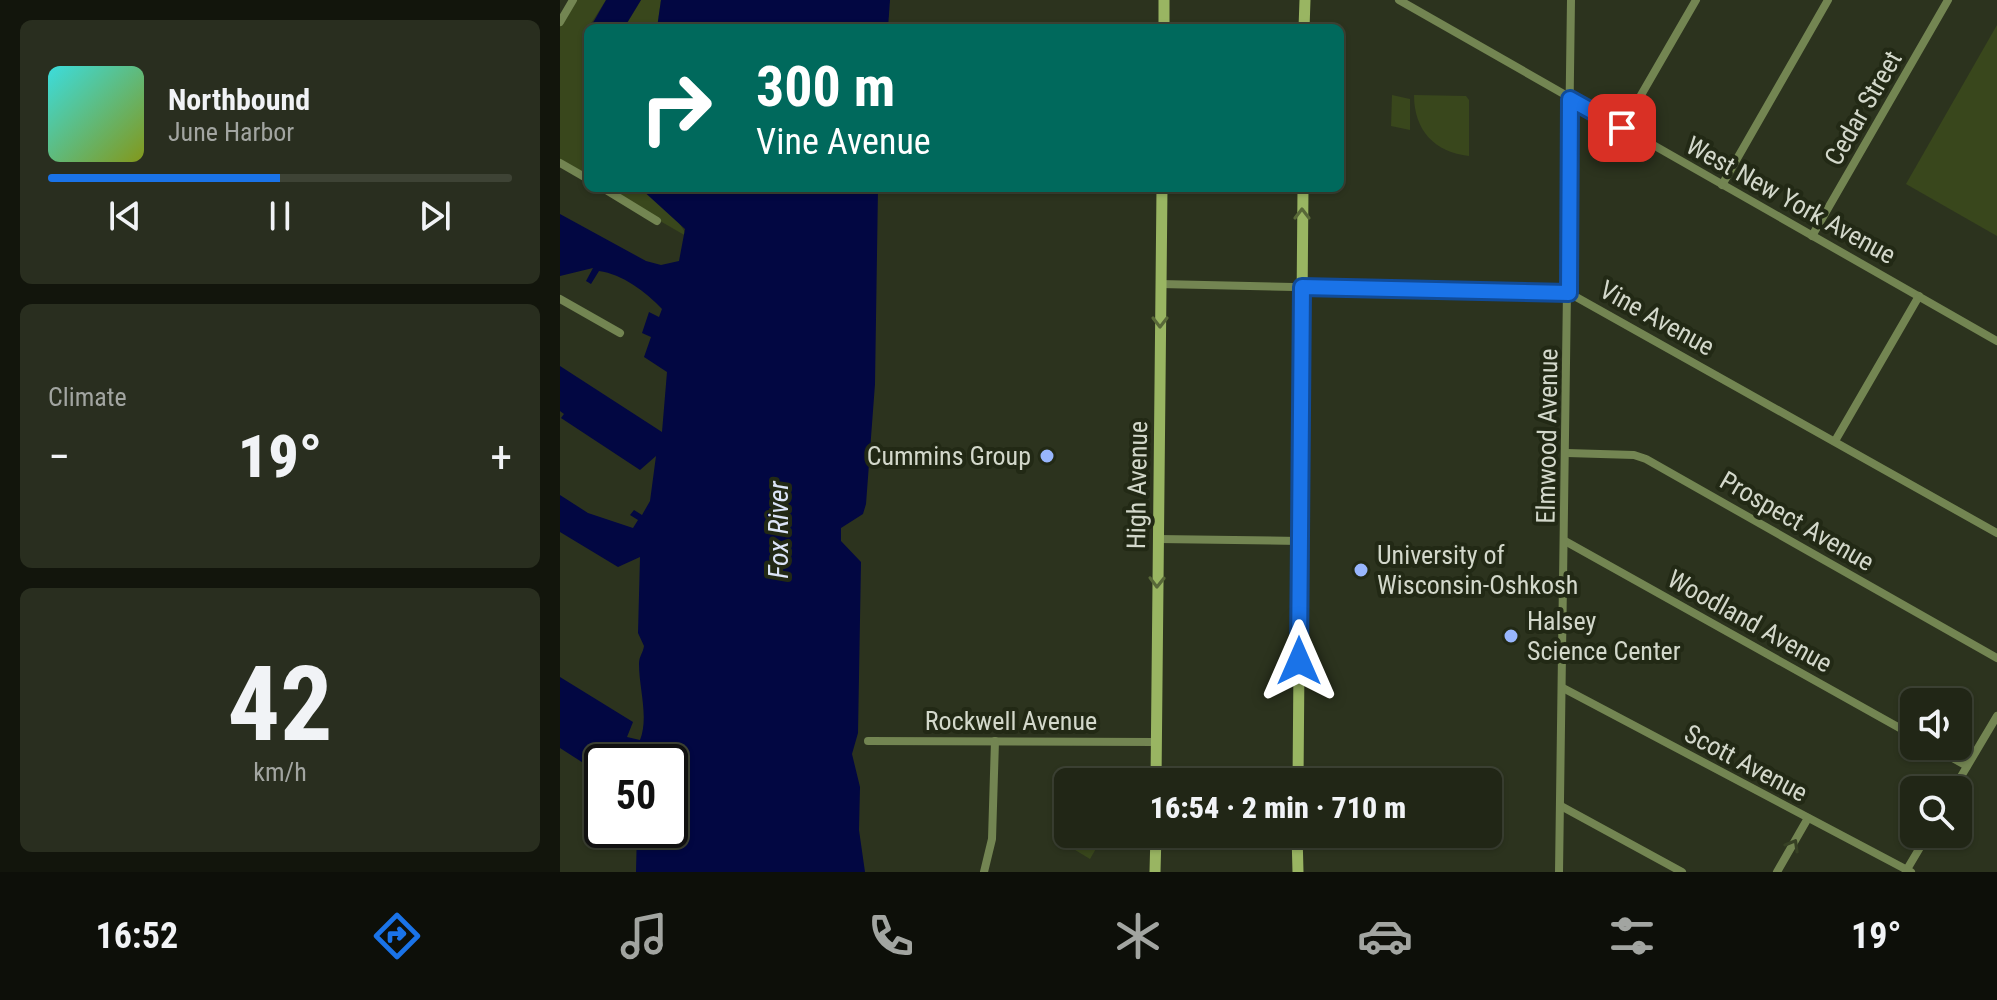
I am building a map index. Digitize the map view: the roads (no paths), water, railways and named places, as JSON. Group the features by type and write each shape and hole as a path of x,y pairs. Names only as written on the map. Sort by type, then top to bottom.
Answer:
{"main road":[{"path":"1164,0 1164,24"},
{"path":"1304,24 1305,0"},
{"name":"High Avenue","path":"1156,768 1162,192"},
{"path":"1298,768 1303,192"},
{"path":"1155,872 1156,848"},
{"path":"1297,848 1298,872"}],"street":[{"path":"560,22 573,0"},
{"name":"West New York Avenue","path":"1399,0 1997,341"},
{"name":"Elmwood Avenue","path":"1559,872 1571,0"},
{"path":"1622,128 1696,0"},
{"path":"1722,185 1828,0"},
{"name":"Cedar Street","path":"1812,236 1948,0"},
{"path":"560,163 584,177"},
{"path":"610,192 657,221"},
{"name":"Vine Avenue","path":"1160,284 1569,293 1997,533"},
{"path":"1835,441 1919,296"},
{"path":"560,299 620,333"},
{"name":"Prospect Avenue","path":"1567,453 1634,455 1646,459 1997,658"},
{"path":"1158,539 1300,541"},
{"name":"Woodland Avenue","path":"1565,541 1900,728"},
{"name":"Scott Avenue","path":"1563,688 1908,871"},
{"path":"1961,776 1997,716"},
{"name":"Rockwell Avenue","path":"868,741 1155,742"},
{"path":"984,872 992,839 995,741"},
{"path":"1956,760 1967,766"},
{"path":"1561,806 1682,872"},
{"path":"1777,872 1808,818"},
{"path":"1908,871 1920,848"}],"water":[{"path":"606,0 641,0 626,24 592,24"},
{"path":"661,0 890,0 888,24 658,24"},
{"name":"Fox River","path":"644,192 878,192 875,384 866,504 863,514 841,528 841,541 861,562 858,733 852,754 860,787 859,830 865,872 636,872 637,848 688,848 688,744 584,744 584,763 560,748 560,677 633,722 627,737 640,740 644,712 639,664 644,646 638,633 640,557 618,567 560,532 560,495 588,513 633,528 638,520 630,515 634,510 642,515 650,501 656,456 640,470 561,418 564,414 560,411 560,366 662,432 667,372 644,357 651,337 642,333 649,312 659,317 662,309 641,290 625,280 599,271 591,284 586,281 593,268 560,276 560,214 646,261 661,265 679,261 685,229"}],"place":[{"name":"Cummins Group","path":"1047,456"},
{"name":"University of Wisconsin-Oshkosh","path":"1361,570"},
{"name":"Halsey Science Center","path":"1511,636"}]}
